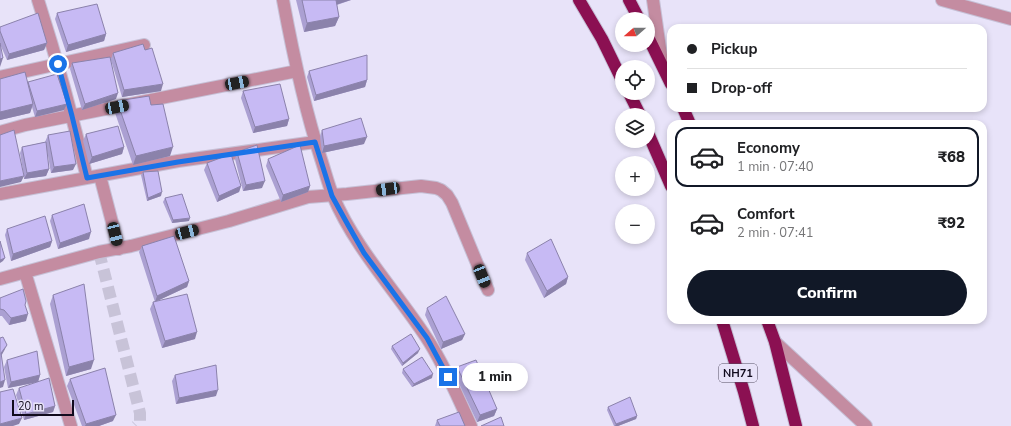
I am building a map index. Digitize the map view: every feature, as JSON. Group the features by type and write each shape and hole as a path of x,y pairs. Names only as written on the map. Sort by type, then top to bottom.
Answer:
{"highway":[{"path":"579,0 615,66"},
{"path":"629,0 635,12"},
{"path":"655,51 667,76"},
{"path":"655,148 667,177"},
{"name":"NH71","path":"723,324 753,426"},
{"path":"768,324 796,426"}],"street":[{"path":"38,0 58,64 87,178"},
{"path":"283,0 297,71 315,142 332,196 364,253 427,338 442,365 471,426"},
{"path":"653,0 663,67"},
{"path":"942,0 1011,19"},
{"path":"0,77 144,45"},
{"path":"0,132 25,125 297,71"},
{"path":"0,194 178,162 315,142"},
{"path":"100,176 119,249"},
{"path":"0,279 99,252 119,249 229,221 308,197 332,196 415,186 427,186 441,190 447,195 452,203 488,290"},
{"path":"25,272 71,426"},
{"path":"774,342 866,426"}],"building":[{"path":"302,0 336,0 339,17 307,23"},
{"path":"97,4 106,34 68,45 57,13"},
{"path":"38,13 47,43 9,54 0,31 0,27"},
{"path":"0,43 3,58 0,59"},
{"path":"143,44 145,50 152,48 163,84 124,90 113,53"},
{"path":"367,55 367,80 316,95 309,71"},
{"path":"110,57 118,93 85,104 72,63"},
{"path":"25,72 33,104 0,112 0,79"},
{"path":"57,74 67,104 37,111 28,82"},
{"path":"280,84 289,119 255,127 243,91"},
{"path":"149,96 151,105 163,104 173,147 136,156 117,101"},
{"path":"361,118 367,137 324,146 322,130"},
{"path":"118,126 124,147 92,157 86,134"},
{"path":"14,130 24,176 0,181 0,135"},
{"path":"70,131 76,164 54,167 48,135"},
{"path":"46,142 49,169 27,173 22,147"},
{"path":"257,145 265,181 246,185 237,152"},
{"path":"300,145 310,186 283,195 268,159"},
{"path":"231,154 241,186 219,196 207,163"},
{"path":"158,171 162,192 148,198 143,172"},
{"path":"182,194 190,218 173,220 165,198"},
{"path":"84,204 91,232 60,243 52,215"},
{"path":"45,216 52,241 13,254 7,229"},
{"path":"174,236 189,281 157,296 142,246"},
{"path":"551,239 568,277 547,291 527,253"},
{"path":"0,241 5,258 0,260"},
{"path":"84,284 94,360 69,367 53,295"},
{"path":"23,289 28,314 11,318 4,310 0,309 0,298"},
{"path":"187,294 197,332 165,341 153,302"},
{"path":"446,296 465,334 443,342 427,308"},
{"path":"411,334 420,349 403,363 392,346"},
{"path":"3,337 7,345 1,353 5,380 0,382 0,338"},
{"path":"37,351 40,375 11,382 7,360"},
{"path":"422,357 433,374 414,384 403,369"},
{"path":"476,360 497,409 480,415 457,367"},
{"path":"216,365 218,390 179,398 175,375"},
{"path":"105,368 116,415 86,424 70,379"},
{"path":"49,378 55,406 26,414 19,388"},
{"path":"13,389 22,418 0,424 0,392"},
{"path":"630,397 637,416 616,424 608,407"},
{"path":"459,412 465,426 440,426 437,420"},
{"path":"501,417 504,426 481,426"}],"tunnel":[{"path":"99,252 140,413 140,422 136,426"}],"route":[{"path":"58,64 87,178 178,162 315,142 332,196 348,225 364,253 427,338 448,377"}]}
